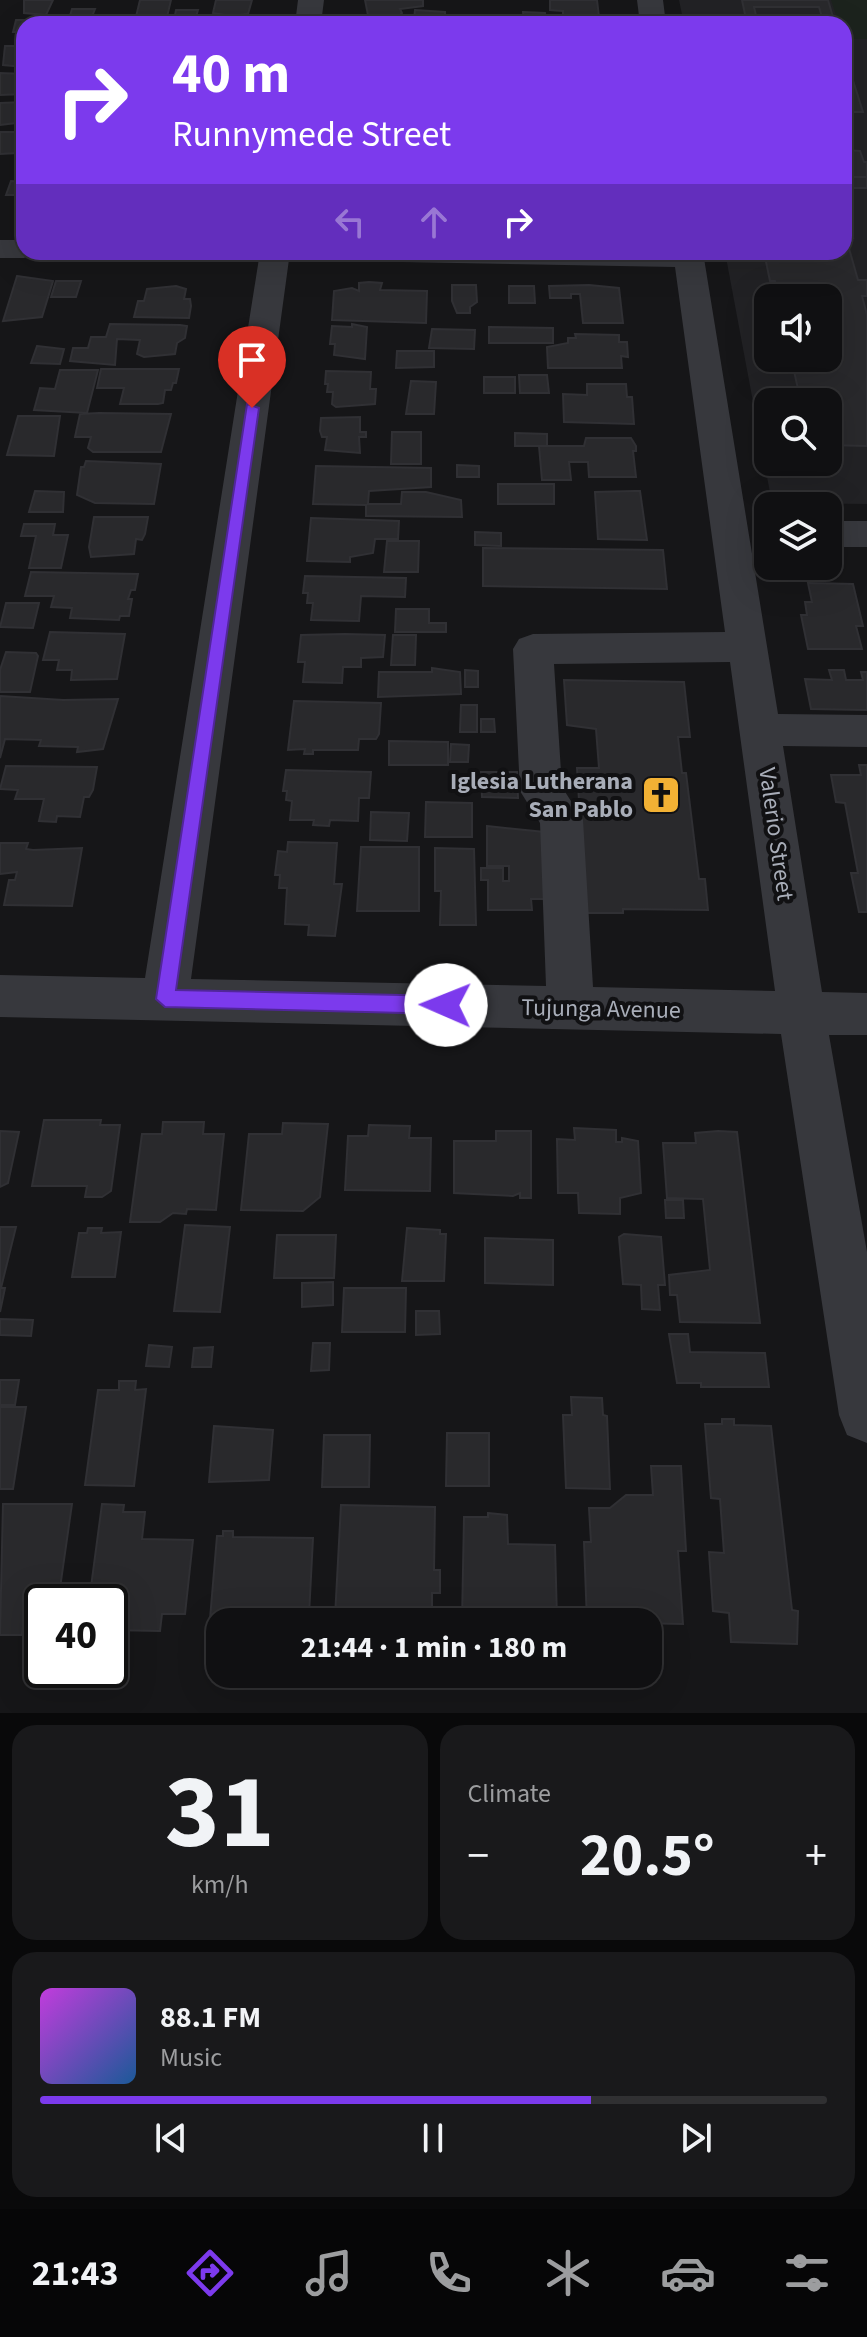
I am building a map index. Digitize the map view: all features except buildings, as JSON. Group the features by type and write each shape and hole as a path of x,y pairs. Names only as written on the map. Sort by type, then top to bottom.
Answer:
{"street":[{"path":"165,999 274,260"},
{"name":"Valerio Street","path":"690,260 750,533 749,647 760,730 867,1415"},
{"path":"842,534 867,534"},
{"path":"571,1008 561,820 541,791 533,649 749,647"},
{"path":"760,730 867,731"},
{"name":"Tujunga Avenue","path":"0,996 867,1014"}],"shaded area":[{"path":"679,0 867,0 867,504 842,504 842,492 770,492 767,476 842,476 842,388 754,388 754,407 726,260 852,260 852,16 682,16"},
{"path":"831,0 867,0 867,39 852,39 852,16 836,16"}],"place":[{"name":"Iglesia Lutherana San Pablo","path":"661,795"}],"route":[{"path":"252,408 165,999 446,1005"}]}
